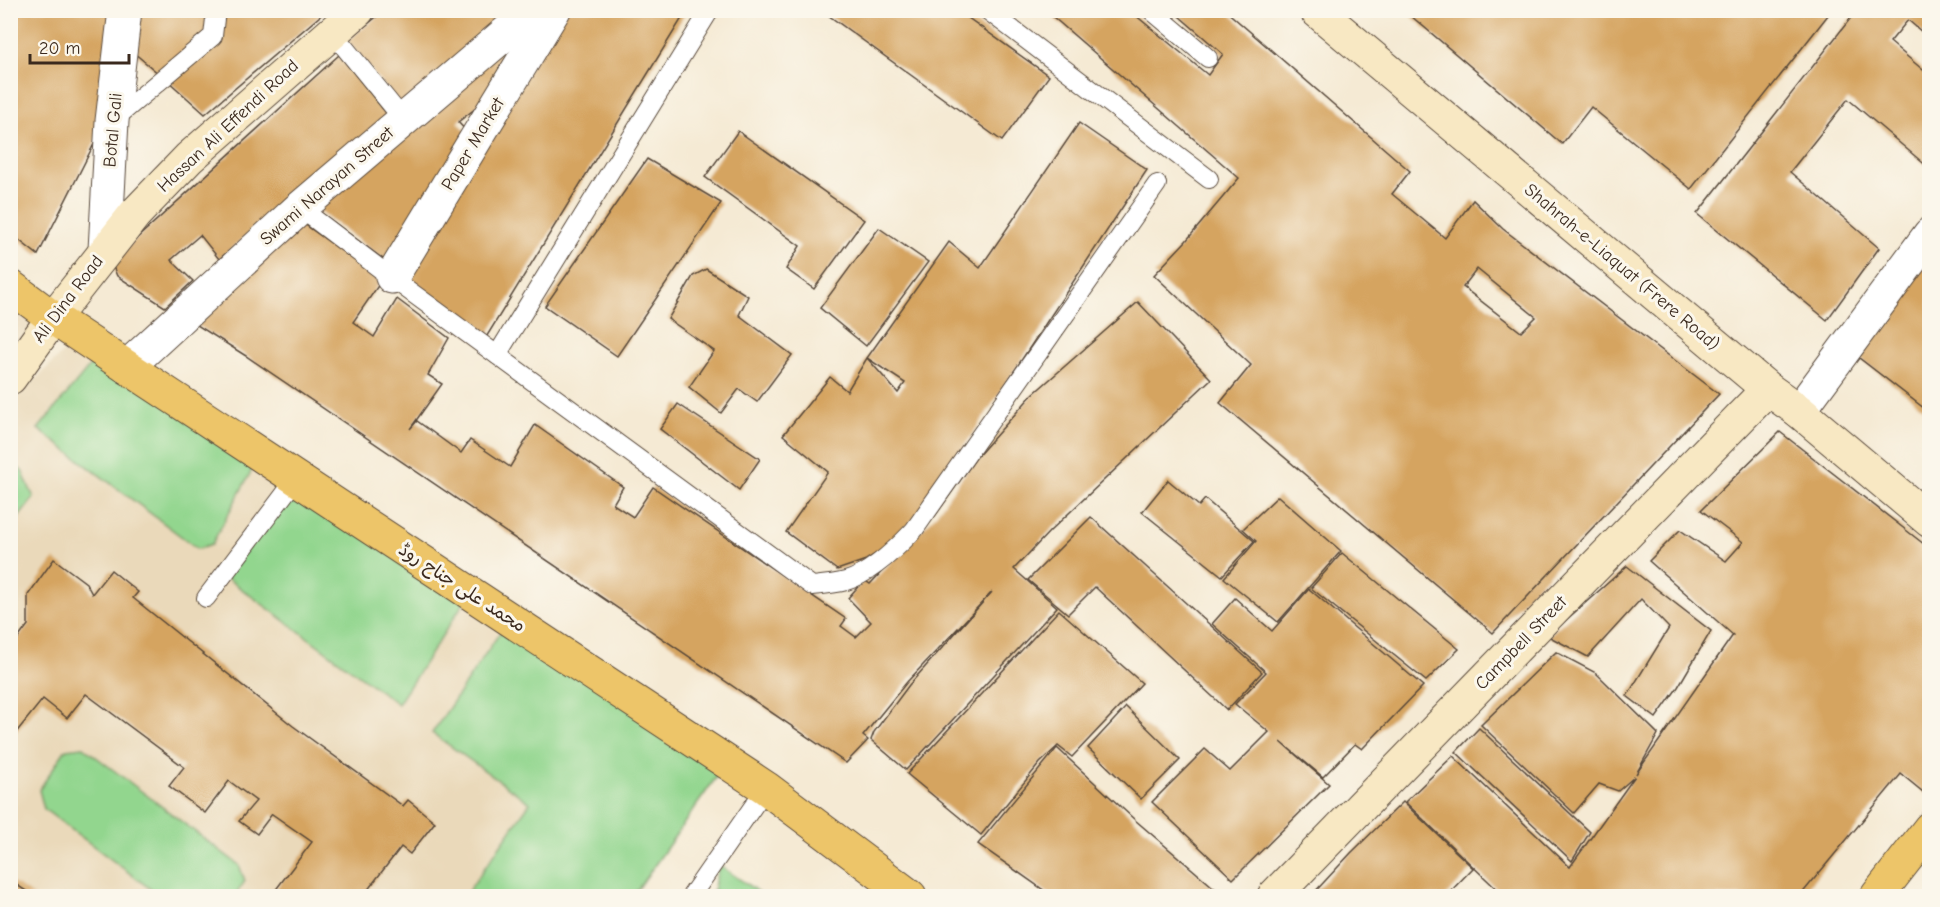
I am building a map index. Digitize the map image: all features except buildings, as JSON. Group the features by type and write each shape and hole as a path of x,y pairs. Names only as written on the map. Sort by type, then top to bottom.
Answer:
{"main road":[{"name":"محمد علی جناح روڈ","path":"10,286 53,318 766,788 910,897"},
{"path":"1877,897 1929,828"}],"street":[{"name":"Botal Gali","path":"105,250 112,121 125,10"},
{"name":"Hassan Ali Effendi Road","path":"105,250 135,213 189,158 358,10"},
{"name":"Swami Narayan Street","path":"127,367 300,208 533,10"},
{"name":"Paper Market","path":"392,277 554,10"},
{"name":"Shahrah-e-Liaquat (Frere Road)","path":"1316,10 1929,521"},
{"path":"1798,411 1929,234"},
{"name":"Ali Dina Road","path":"10,378 105,250"},
{"name":"Campbell Street","path":"1274,897 1768,389"}],"lane":[{"path":"112,121 213,36 216,10"},
{"path":"497,355 710,10"},
{"path":"987,10 1209,179"},
{"path":"1151,10 1208,58"},
{"path":"332,32 404,119"},
{"path":"300,208 812,586 847,581 877,564 914,530 1157,184"},
{"path":"206,598 296,479"},
{"path":"691,897 766,788"}],"shaded area":[{"path":"11,287 53,318 11,372"},
{"path":"80,336 727,762 633,896 11,896 11,403"}],"green space":[{"path":"102,351 260,455 212,544 198,549 38,429"},
{"path":"11,462 22,471 34,498 11,527"},
{"path":"295,480 470,593 398,704 224,576"},
{"path":"509,619 727,762 633,896 465,896 530,803 432,733"},
{"path":"83,747 239,865 245,881 235,896 160,896 44,809 39,790 66,749"},
{"path":"719,865 764,896 712,896"}]}
